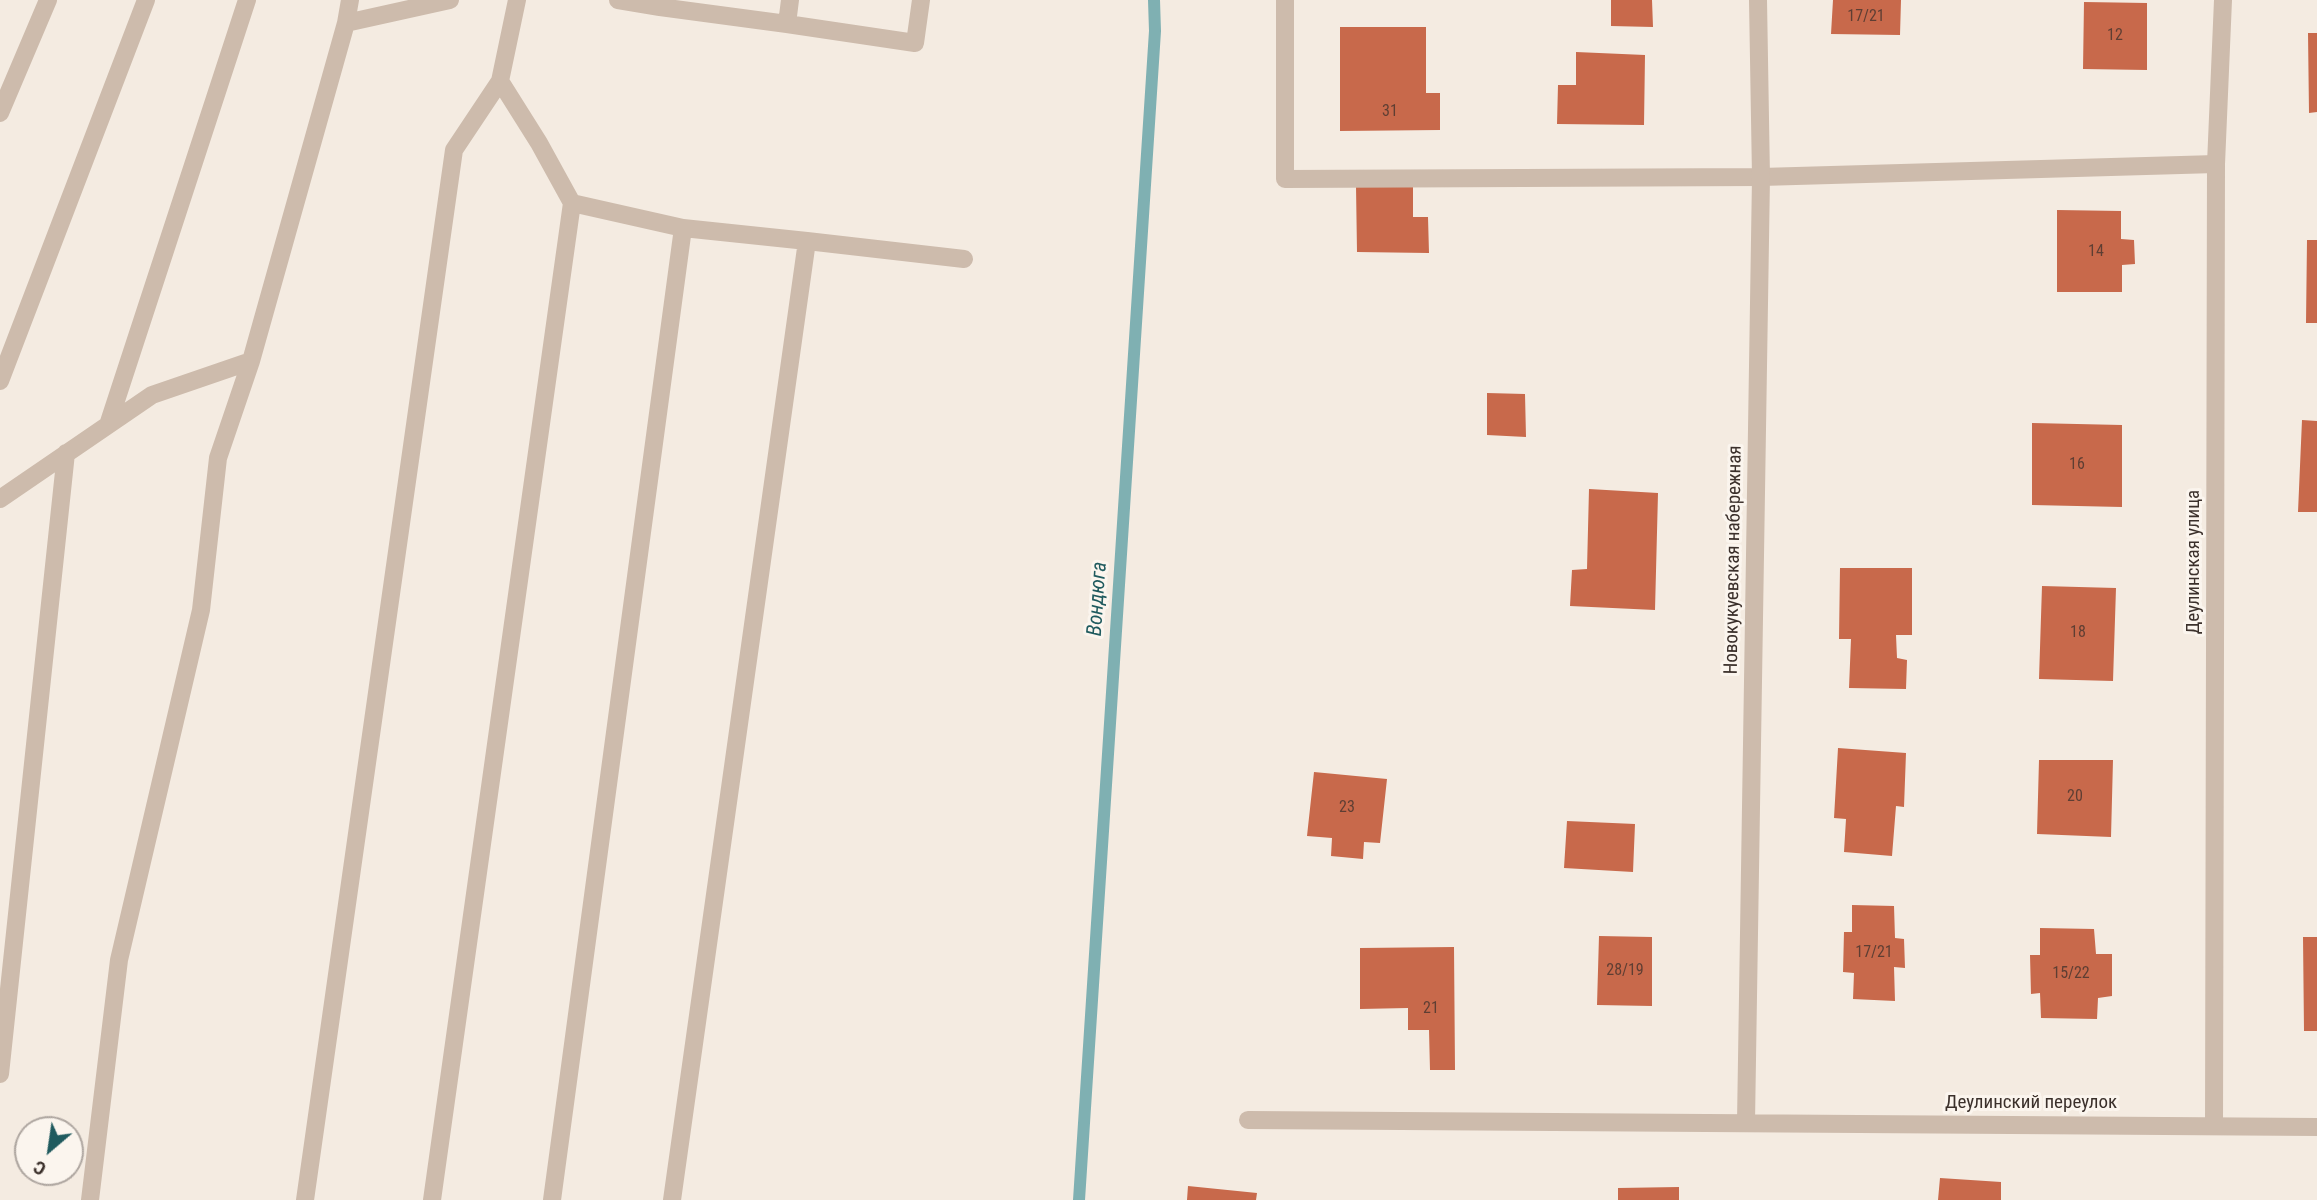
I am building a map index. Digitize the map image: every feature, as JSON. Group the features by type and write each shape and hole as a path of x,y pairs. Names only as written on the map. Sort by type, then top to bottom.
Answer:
{"street":[{"path":"0,113 48,0"},
{"path":"0,381 146,0"},
{"path":"108,425 247,0"},
{"path":"90,1200 119,960 201,610 218,458 251,361 346,23 350,0"},
{"path":"346,23 450,0"},
{"path":"305,1200 454,150 500,81 517,0"},
{"path":"618,0 660,3 915,43 921,0"},
{"path":"787,24 790,0"},
{"path":"1285,0 1285,178 1761,177 2216,164"},
{"name":"Новокукуевская набережная","path":"1746,1122 1761,177 1758,0"},
{"name":"Деулинская улица","path":"2214,1125 2216,164 2223,0"},
{"path":"432,1200 572,203 500,81"},
{"path":"572,203 683,228 964,259"},
{"path":"552,1200 683,228"},
{"path":"673,1200 807,242"},
{"path":"0,499 152,395 251,361"},
{"path":"0,1074 66,453"},
{"name":"Деулинский переулок","path":"1248,1120 2317,1127"}],"building":[{"path":"1611,0 1652,0 1653,27 1611,26"},
{"path":"1833,0 1901,0 1900,35 1831,34"},
{"path":"2084,2 2147,3 2147,70 2083,69"},
{"path":"1340,27 1426,27 1426,93 1440,93 1440,130 1340,131"},
{"path":"2308,33 2317,33 2317,112 2309,113"},
{"path":"1576,52 1645,55 1644,125 1557,124 1558,85 1576,85"},
{"path":"1413,185 1413,217 1428,217 1429,253 1357,252 1356,186"},
{"path":"2057,210 2121,211 2121,239 2134,240 2135,264 2122,265 2122,292 2057,292"},
{"path":"2307,240 2317,240 2317,323 2306,323"},
{"path":"1487,393 1525,394 1526,437 1487,435"},
{"path":"2302,420 2317,421 2317,512 2298,512"},
{"path":"2032,423 2122,425 2122,507 2032,505"},
{"path":"1589,489 1658,493 1655,610 1570,606 1572,570 1587,569"},
{"path":"1840,568 1912,568 1912,635 1896,635 1897,658 1907,660 1906,689 1849,688 1851,639 1839,639"},
{"path":"2042,586 2116,588 2113,681 2039,679"},
{"path":"1838,748 1906,753 1904,807 1896,806 1892,856 1844,852 1846,819 1834,818"},
{"path":"2039,760 2113,760 2111,837 2037,834"},
{"path":"1314,772 1387,779 1380,843 1364,842 1363,859 1331,856 1332,838 1307,836"},
{"path":"1567,821 1635,824 1633,872 1564,868"},
{"path":"1852,905 1894,906 1895,938 1904,939 1905,968 1894,967 1895,1001 1853,999 1854,973 1843,972 1844,932 1852,932"},
{"path":"2040,928 2094,929 2096,954 2112,954 2112,996 2098,998 2097,1019 2041,1018 2040,993 2031,994 2030,955 2040,955"},
{"path":"1599,936 1652,937 1652,1006 1597,1005"},
{"path":"2303,937 2317,937 2317,1031 2304,1031"},
{"path":"1454,947 1455,1070 1430,1070 1429,1030 1408,1030 1408,1008 1360,1009 1360,948"},
{"path":"1940,1178 2001,1182 2001,1200 1938,1200"},
{"path":"1188,1186 1257,1193 1256,1200 1187,1200"},
{"path":"1679,1187 1679,1200 1618,1200 1618,1188"}],"waterway":[{"name":"Вондюга","path":"1079,1200 1155,31 1154,0"}]}
